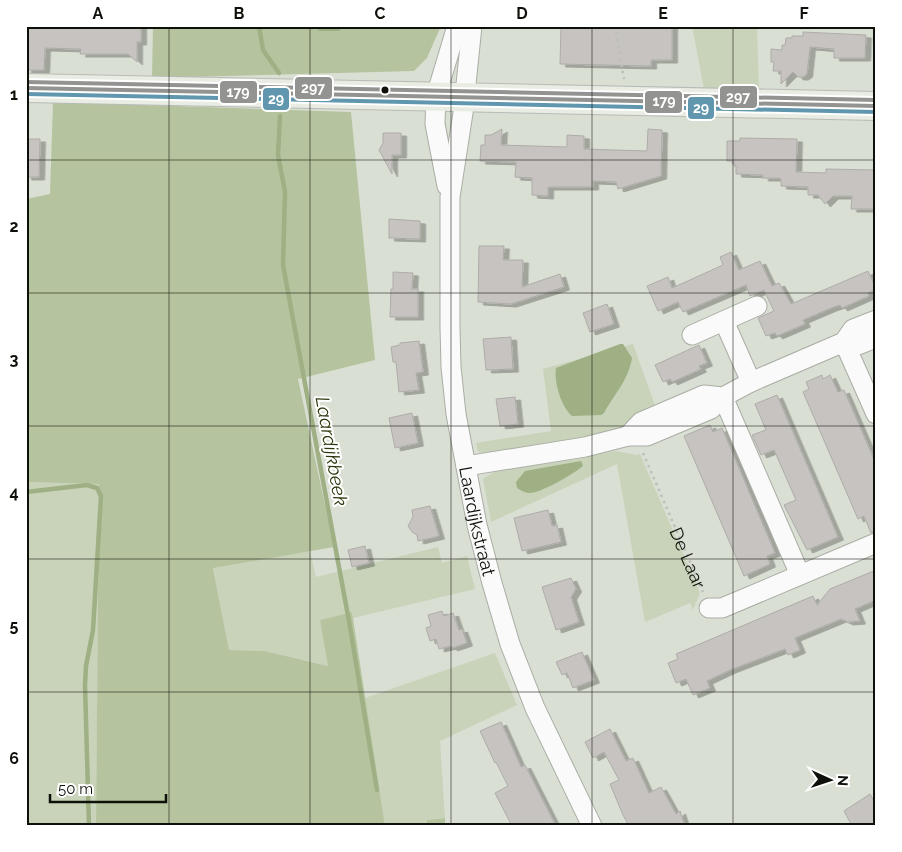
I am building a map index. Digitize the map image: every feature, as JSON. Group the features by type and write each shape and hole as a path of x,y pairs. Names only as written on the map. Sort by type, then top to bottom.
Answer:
{"main road":[{"path":"26,88 876,106"}],"street":[{"name":"Laardijkstraat","path":"450,197 435,124 436,96 457,26"},
{"name":"Laardijkstraat","path":"472,26 465,97 450,197 452,367 456,414 477,525 510,644 535,708 592,826"},
{"path":"692,334 757,306"},
{"path":"724,320 751,382"},
{"path":"466,466 585,446 633,444 647,436 711,409 723,397 751,382 844,342 853,329 876,320"},
{"path":"844,342 858,345 876,338"},
{"path":"844,342 876,414"},
{"path":"723,397 800,575"},
{"name":"De Laar","path":"709,608 722,608 876,543"}],"path":[{"path":"615,26 628,101"},
{"name":"De Laar","path":"633,444 642,451 709,608"}],"shaded area":[{"path":"153,26 441,26 427,58 414,71 152,78"},
{"path":"314,26 338,26 341,29 339,31 319,31"},
{"path":"692,26 757,26 759,91 704,89"},
{"path":"53,102 351,112 375,360 298,379 334,547 213,568 229,650 265,651 328,666 320,620 352,612 385,826 96,826 99,484 26,482 26,199 50,194"},
{"path":"623,344 632,358 624,380 604,413 601,415 572,416 559,394 556,368"},
{"path":"633,344 657,411 626,429 605,435 484,454 478,451 476,443 551,431 543,369"},
{"path":"615,451 640,454 700,593 693,610 690,603 645,622 617,464 491,522 483,479 494,472"},
{"path":"581,461 583,466 556,483 540,490 528,493 517,488 516,482 525,471"},
{"path":"26,482 99,484 96,826 26,826"},
{"path":"438,547 442,563 467,556 475,589 353,618 352,612 320,620 329,666 265,651 229,650 213,567 310,551 316,577"},
{"path":"495,653 517,705 440,741 445,818 427,820 426,826 385,826 365,698"},
{"path":"445,818 445,826 426,826 427,820"}],"building":[{"path":"26,26 141,26 141,42 137,42 137,62 128,54 80,54 81,49 45,48 44,70 26,70"},
{"path":"561,26 672,26 672,60 651,60 651,66 560,64"},
{"path":"803,32 866,35 865,58 834,58 834,49 810,47 807,74 803,77 798,77 793,72 781,84 781,71 773,71 774,62 771,62 771,49 782,50 782,45 785,45 786,38 803,36"},
{"path":"502,129 501,145 566,147 567,135 584,136 584,149 647,151 648,129 662,130 661,176 618,189 616,182 593,181 593,187 548,187 548,196 532,195 532,178 515,177 516,162 480,161 481,145 485,145 485,135 491,135"},
{"path":"383,133 401,133 401,155 392,155 392,174 379,150 383,143"},
{"path":"740,138 797,139 796,172 826,173 826,169 876,170 876,209 851,209 852,196 833,196 825,204 818,195 808,195 808,187 781,186 781,179 763,178 763,175 736,174 734,161 727,161 727,141 740,141"},
{"path":"26,139 40,139 39,177 26,177"},
{"path":"389,219 420,221 420,239 389,238"},
{"path":"479,246 504,246 503,260 523,260 522,287 560,274 564,287 511,304 478,302"},
{"path":"731,252 739,270 760,261 772,286 779,283 791,304 868,271 876,289 868,293 869,296 842,308 840,305 803,320 805,324 777,336 775,333 766,336 758,318 774,311 764,290 750,296 746,285 683,312 678,302 658,311 647,286 668,277 672,288 723,265 720,257"},
{"path":"393,272 413,273 412,289 418,289 418,317 390,317"},
{"path":"607,304 614,324 590,332 583,313"},
{"path":"511,337 513,369 486,370 483,339"},
{"path":"419,341 423,372 416,373 419,390 399,392 396,362 393,362 391,347 400,345 400,343"},
{"path":"699,345 707,363 699,366 701,369 672,382 670,379 663,382 655,365"},
{"path":"822,375 823,379 830,375 838,392 844,390 876,464 876,532 871,533 864,516 858,519 803,392 809,389 806,382"},
{"path":"777,395 838,537 807,550 784,505 796,500 774,450 761,455 752,435 766,430 755,404"},
{"path":"515,397 518,424 500,426 496,399"},
{"path":"412,413 418,443 395,448 389,418"},
{"path":"710,425 713,432 722,428 775,553 767,556 770,564 744,576 684,436"},
{"path":"430,506 439,536 418,541 417,535 408,526 413,517 412,510"},
{"path":"548,510 552,526 557,525 561,542 522,551 514,518"},
{"path":"365,546 369,563 352,567 348,550"},
{"path":"876,570 876,600 855,609 860,621 848,622 841,619 795,638 800,650 788,655 785,649 730,670 707,681 710,688 693,695 686,679 676,683 668,663 678,659 676,654 813,596 817,605 830,589"},
{"path":"571,578 576,589 571,597 579,622 556,630 542,587"},
{"path":"442,611 444,616 453,613 459,630 462,629 467,643 452,648 451,646 439,649 436,639 430,641 426,628 431,626 428,615"},
{"path":"582,652 594,680 573,688 567,673 562,675 556,662"},
{"path":"501,722 521,767 525,765 556,826 512,826 495,793 508,786 480,731"},
{"path":"610,729 626,761 633,758 649,793 661,787 676,814 680,811 685,826 629,826 610,784 619,780 604,752 593,758 585,742"},
{"path":"870,794 876,804 876,826 852,826 844,811"}],"waterway":[{"name":"Laardijkbeek","path":"259,26 263,50 279,73"},
{"name":"Laardijkbeek","path":"280,116 278,155 285,192 283,265 349,621 377,790"},
{"path":"26,492 87,485 97,488 101,496 93,630 86,666 85,685 89,826"}],"transit line":[{"name":"297","path":"26,82 876,100"},
{"name":"179","path":"26,88 876,106"},
{"name":"29","path":"26,94 876,112"}]}
